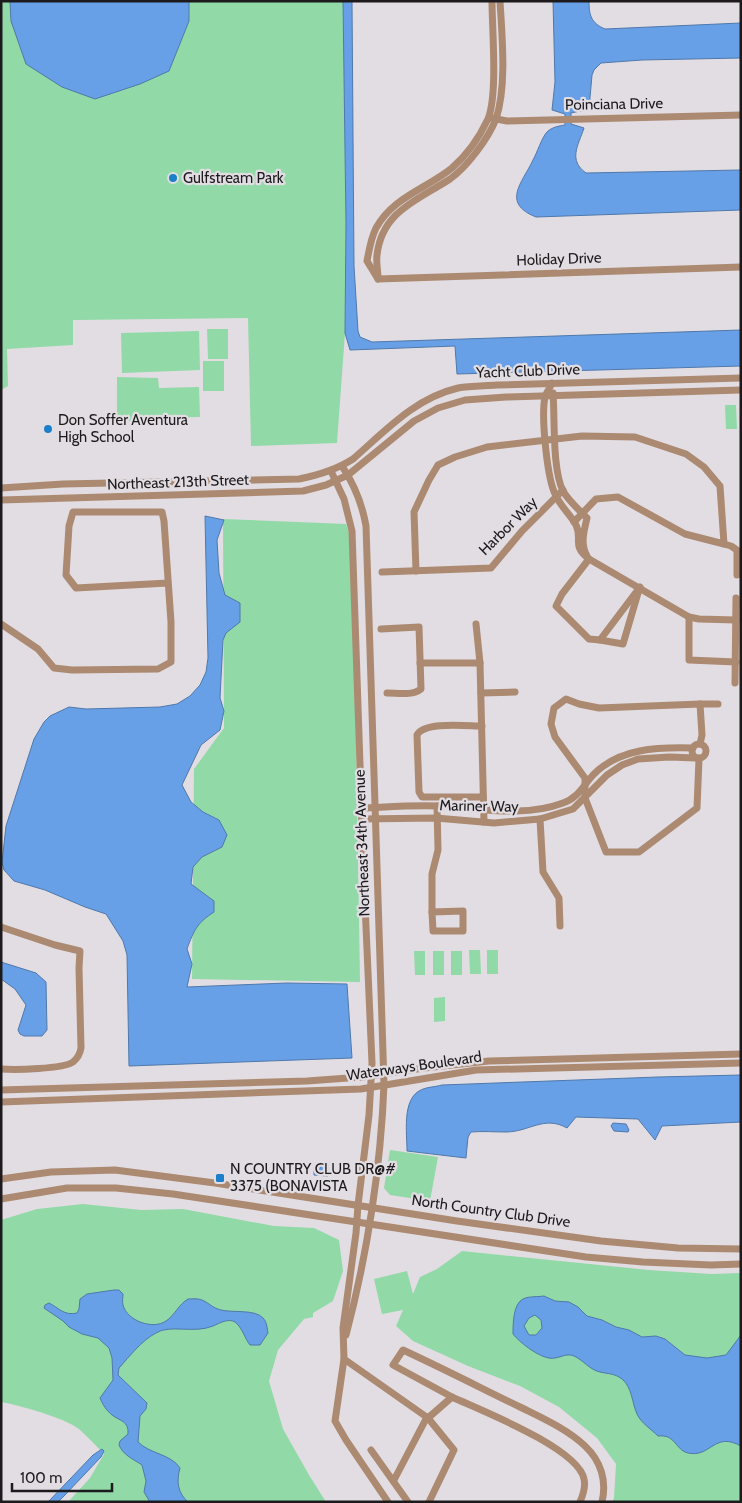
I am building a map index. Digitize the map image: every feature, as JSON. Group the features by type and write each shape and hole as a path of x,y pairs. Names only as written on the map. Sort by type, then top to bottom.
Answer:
{"street":[{"path":"492,1 492,119"},
{"path":"492,119 502,86 500,1"},
{"name":"Poinciana Drive","path":"492,119 507,122 741,115"},
{"name":"Holiday Drive","path":"492,119 479,149 464,167 439,181 416,190 397,203 383,217 375,229 367,261 378,279 741,267"},
{"name":"Yacht Club Drive","path":"342,466 353,459 415,406 437,395 460,388 741,378"},
{"name":"Harbor Way","path":"552,384 549,396 545,441 551,485 556,497 575,524"},
{"name":"Yacht Club Drive","path":"350,473 414,421 438,408 453,403 478,398 741,390"},
{"name":"Harbor Way","path":"549,396 556,459 563,490 583,514"},
{"path":"416,571 414,512 438,465 455,457 487,447 582,436 635,437 686,454 704,467 720,486 724,544"},
{"name":"Northeast 213th Street","path":"1,488 62,484 284,481 331,471 342,466"},
{"name":"Northeast 34th Avenue","path":"342,466 350,473 358,494 366,526 384,1074 381,1141 352,1312 343,1345"},
{"name":"Northeast 34th Avenue","path":"331,471 344,499 352,530 372,1076 357,1221 343,1328 343,1345"},
{"name":"Northeast 213th Street","path":"1,500 292,492 315,488 350,473"},
{"name":"Harbor Way","path":"382,572 491,568 522,531 563,490"},
{"path":"736,620 689,617 589,559 580,552 575,524 596,499 618,497 685,534 732,546 737,550 737,575"},
{"path":"1,624 38,649 54,668 72,670 158,669 171,662 171,622 164,521 162,512 73,512 69,526 66,575 76,588 168,583"},
{"path":"583,514 586,518 583,536 584,551 589,559"},
{"path":"589,559 562,594 556,606 590,639 623,644 640,588"},
{"path":"600,640 640,588"},
{"path":"736,598 736,683"},
{"path":"689,617 690,660 736,662"},
{"path":"476,624 480,663 484,822"},
{"path":"381,629 419,627 421,689 418,691 387,693"},
{"path":"420,663 480,663"},
{"path":"481,693 515,692"},
{"path":"700,704 702,736 700,744 693,748 692,753 697,758 697,808 639,852 606,852 585,798 585,778 555,737 551,724 554,708 566,699 599,708 700,704 718,704"},
{"path":"482,726 428,727 420,730 417,735 419,792 422,798 483,797"},
{"path":"697,758 704,757 707,752 705,747 700,744"},
{"name":"Mariner Way","path":"362,808 437,806 501,812 539,809 564,803 576,797 594,774 623,754 645,749 693,748"},
{"name":"Mariner Way","path":"362,819 436,818 484,822 519,822 540,819 573,809 607,775 622,765 638,759 697,758"},
{"path":"432,912 463,911 463,931 433,931 432,912 432,874 438,850 437,806"},
{"path":"540,819 543,872 559,898 560,926"},
{"path":"1,927 80,952 81,1048 79,1057 72,1063 61,1066 1,1069"},
{"name":"Waterways Boulevard","path":"1,1090 307,1081 372,1076 489,1061 741,1054"},
{"name":"Waterways Boulevard","path":"1,1102 361,1089 476,1070 741,1063"},
{"name":"North Country Club Drive","path":"1,1179 51,1172 115,1170 600,1240 678,1248 741,1248"},
{"name":"North Country Club Drive","path":"1,1199 67,1188 116,1188 173,1194 357,1221 586,1257 662,1263 741,1264"},
{"path":"343,1345 344,1359 336,1421 346,1440 388,1502"},
{"path":"580,1502 584,1492 584,1478 573,1462 560,1450 521,1429 452,1397 393,1364 403,1350 548,1421 586,1446 597,1460 604,1478 605,1490 602,1502"},
{"path":"344,1359 428,1418 454,1450 428,1502"},
{"path":"394,1480 428,1418 452,1397"},
{"path":"371,1450 408,1502"}],"green space":[{"name":"Gulfstream Park","path":"1,1 343,1 346,224 345,333 337,443 251,446 248,318 73,320 73,345 7,349 8,386 1,390"},
{"path":"207,329 228,329 228,359 208,359"},
{"path":"199,331 200,370 122,373 121,333"},
{"path":"203,361 224,361 224,391 203,391"},
{"path":"117,377 158,378 159,388 199,387 200,417 159,418 159,421 122,421 117,418"},
{"path":"725,405 736,405 737,429 726,429"},
{"path":"223,519 346,524 353,545 360,982 192,979 194,769 224,728"},
{"path":"469,950 480,950 481,974 470,974"},
{"path":"487,950 498,950 498,974 487,974"},
{"path":"414,951 425,951 425,975 415,975"},
{"path":"433,951 444,951 444,975 433,975"},
{"path":"451,951 462,951 462,975 451,975"},
{"path":"445,997 445,1021 434,1022 434,998"},
{"path":"390,1150 438,1157 430,1201 390,1195 384,1188"},
{"path":"83,1204 141,1210 183,1209 274,1226 314,1228 339,1240 343,1271 333,1301 313,1313 313,1317 304,1319 278,1350 269,1381 283,1429 326,1502 68,1502 90,1478 104,1454 79,1429 72,1425 41,1412 1,1402 1,1220 37,1209"},
{"path":"462,1251 649,1270 711,1274 741,1273 741,1502 612,1502 614,1498 616,1464 597,1438 559,1407 520,1386 468,1366 413,1341 396,1326 403,1310 382,1314 374,1279 407,1271 413,1294 420,1277 437,1269"}],"water":[{"path":"10,1 189,1 189,21 169,71 140,84 95,99 62,87 26,64 11,21"},
{"path":"343,1 352,1 354,266 360,337 372,342 741,330 741,366 457,374 455,346 350,350 345,333 346,224"},
{"path":"553,1 589,1 592,18 605,29 741,23 741,58 642,60 601,63 592,75 589,109 571,113 571,124 584,128 577,147 576,158 580,168 586,173 741,170 741,210 536,217 519,205 517,192 543,138 551,129 565,125 565,114 552,110 555,82"},
{"path":"205,516 224,520 217,540 219,573 225,595 240,603 240,622 226,633 223,640 220,698 224,711 220,730 201,745 182,785 191,802 203,812 219,820 227,835 222,847 202,857 193,867 191,884 214,901 214,912 197,927 187,949 192,964 187,987 287,983 347,984 352,1058 129,1066 127,955 123,941 106,914 45,890 14,881 4,870 2,862 6,826 34,739 50,716 69,707 86,709 160,707 177,704 190,696 200,685 206,672 208,658"},
{"path":"1,962 36,973 46,982 47,1030 42,1036 24,1036 20,1034 18,1030 26,1005 15,989 1,979"},
{"path":"741,1075 741,1122 662,1126 655,1140 638,1119 576,1117 567,1128 551,1123 506,1132 471,1132 468,1137 466,1158 407,1151 406,1127 410,1102 419,1091 427,1088 442,1085"},
{"path":"613,1123 626,1124 628,1132 614,1131 611,1126"},
{"path":"328,1165 328,1176 314,1175 314,1170 320,1169 320,1166"},
{"path":"119,1290 123,1294 123,1305 125,1311 130,1316 148,1324 161,1324 166,1321 188,1299 202,1300 221,1310 255,1313 263,1318 266,1323 268,1333 260,1345 250,1345 240,1327 232,1321 224,1321 206,1328 162,1330 145,1340 119,1368 118,1375 147,1403 146,1409 140,1416 138,1442 176,1463 180,1468 179,1487 182,1495 188,1502 150,1502 144,1492 146,1481 142,1465 126,1454 119,1445 120,1441 128,1434 127,1426 108,1411 100,1398 113,1380 112,1358 109,1348 98,1338 82,1334 69,1327 44,1308 49,1303 65,1312 77,1313 80,1299 87,1294"},
{"path":"544,1296 555,1301 569,1302 578,1307 587,1316 629,1330 642,1337 656,1336 665,1339 685,1355 707,1358 726,1355 741,1335 741,1446 725,1441 696,1454 688,1453 680,1449 668,1437 658,1436 641,1420 637,1414 628,1386 619,1377 596,1371 571,1355 555,1358 544,1357 526,1346 513,1334 515,1310 523,1299","holes":["535,1315 541,1320 542,1328 536,1335 529,1335 524,1326 529,1318"]},
{"path":"102,1449 104,1451 101,1457 58,1502 48,1502 93,1455"}],"place":[{"name":"Gulfstream Park","path":"173,178"},
{"name":"Don Soffer Aventura High School","path":"48,429"},
{"name":"N COUNTRY CLUB DR@# 3375 (BONAVISTA","path":"220,1178"}]}
